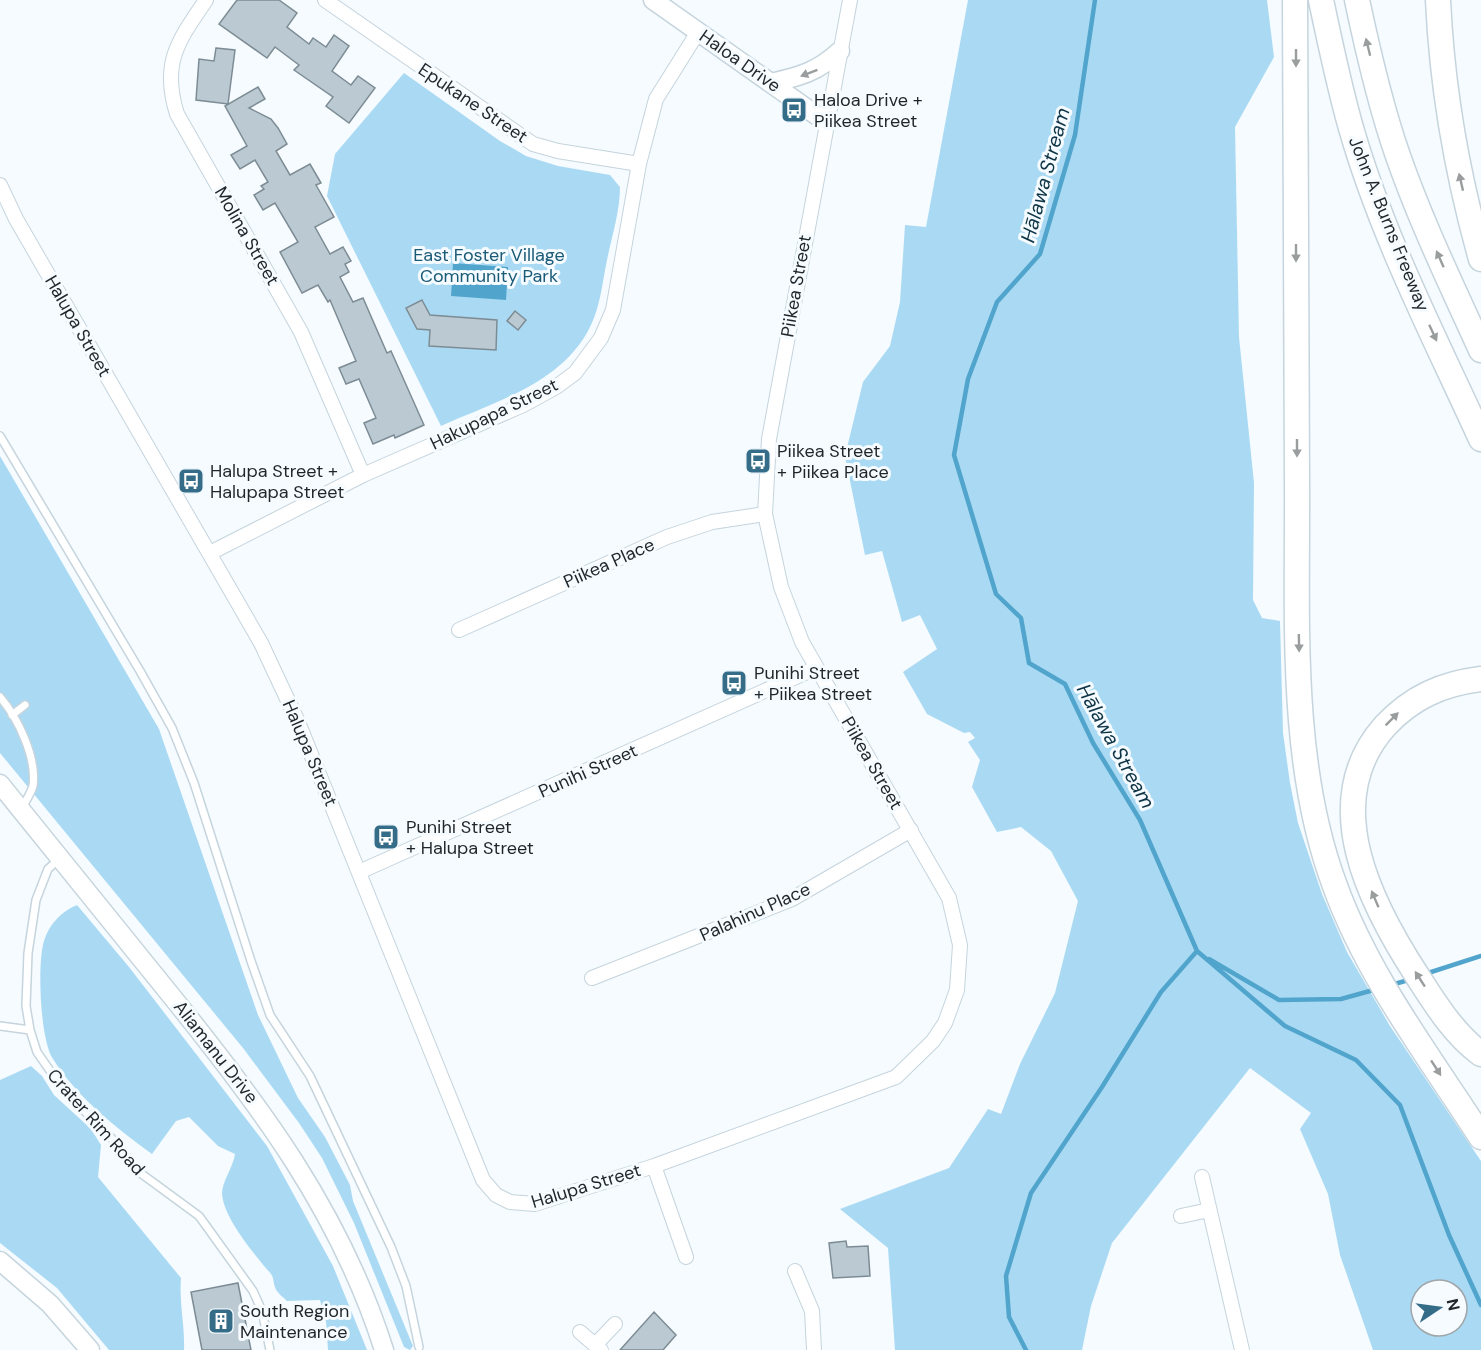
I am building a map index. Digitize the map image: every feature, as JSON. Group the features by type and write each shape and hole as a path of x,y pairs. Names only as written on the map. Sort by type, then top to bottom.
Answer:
{"highway":[{"path":"1295,0 1298,538 1302,730 1307,777 1324,855 1342,904 1371,963 1404,1019 1481,1137"},
{"name":"John A. Burns Freeway","path":"1321,0 1351,129 1372,190 1481,439"},
{"name":"John A. Burns Freeway","path":"1358,0 1379,94 1397,154 1416,206 1481,350"},
{"path":"1438,0 1440,38 1456,159 1481,259"},
{"path":"1481,680 1442,686 1407,705 1380,732 1359,768 1353,789 1354,837 1374,897 1402,951 1438,1008 1467,1042 1481,1054"}],"street":[{"name":"Molina Street","path":"206,0 177,42 172,58 171,95 177,114 302,332 363,475"},
{"name":"Epukane Street","path":"325,0 533,144 558,151 639,164"},
{"name":"Haloa Drive","path":"653,0 826,122"},
{"name":"Piikea Street","path":"654,1166 879,1085 909,1067 933,1041 945,1023 957,990 960,945 949,898 816,668 791,617 781,587 765,514 769,439 850,0"},
{"name":"Hakupapa Street","path":"210,553 363,475 523,405 556,387 575,373 601,338 613,310 639,164 656,99 698,32"},
{"path":"771,82 811,73 823,67 840,51"},
{"name":"Halupa Street","path":"0,185 16,219 261,643 298,722 483,1180 489,1189 510,1202 535,1204 654,1166"},
{"name":"Piikea Place","path":"459,630 667,537 712,522 765,514"},
{"name":"Punihi Street","path":"359,872 816,668"},
{"name":"Aliamanu Drive","path":"0,784 228,1067 279,1136 313,1192 344,1251 384,1350"},
{"name":"Palahinu Place","path":"592,978 792,899 911,830"},
{"path":"654,1166 686,1257"},
{"path":"1202,1177 1242,1350"},
{"path":"1181,1215 1209,1210"},
{"path":"0,1261 32,1286 72,1326 90,1350"},
{"path":"795,1271 812,1311 814,1350"},
{"path":"580,1332 598,1348 615,1324"}],"lane":[{"path":"0,436 141,671 172,728 194,783 250,961 270,1015 310,1076 391,1247 406,1286 419,1347"},
{"path":"0,697 23,736 32,775 33,787 21,810"},
{"path":"12,715 25,705"},
{"name":"Crater Rim Road","path":"60,858 48,869 31,922 26,984 30,1030 37,1052 62,1088 117,1144 139,1172 199,1216 253,1291 262,1311 270,1350"},
{"path":"0,1026 30,1030"}],"green space":[{"path":"968,0 1267,0 1274,57 1235,127 1239,337 1254,483 1253,600 1262,618 1280,621 1283,733 1290,783 1298,823 1322,894 1347,952 1390,1026 1481,1161 1481,1350 1373,1350 1340,1255 1328,1194 1300,1129 1311,1113 1250,1068 1112,1243 1091,1306 1082,1350 895,1350 888,1248 840,1209 949,1168 988,1109 1001,1114 1020,1064 1055,993 1078,901 1051,851 1021,827 997,832 972,787 980,760 968,742 975,738 970,732 964,733 927,714 903,672 937,649 920,615 902,622 882,551 865,555 845,456 863,382 890,346 900,302 905,225 926,227"},
{"name":"East Foster Village Community Park","path":"404,73 500,141 526,156 558,166 610,175 620,187 617,214 598,304 583,340 568,358 530,386 441,426 327,196 335,154"},
{"path":"0,456 159,729 258,1015 298,1098 325,1137 350,1185 353,1201 413,1346 410,1350 404,1347 354,1223 322,1158 299,1123 243,1048 0,753"},
{"path":"77,905 129,967 267,1146 333,1266 367,1350 328,1350 326,1322 320,1300 287,1301 277,1291 272,1276 241,1236 224,1204 222,1189 235,1154 218,1146 189,1117 176,1121 152,1154 111,1123 85,1099 53,1059 45,1036 41,1001 42,952 46,935 53,924 66,911"},
{"path":"31,1066 42,1076 54,1095 91,1129 101,1145 98,1177 181,1278 184,1350 109,1350 57,1288 0,1243 0,1080"}],"shaded area":[{"path":"453,263 508,267 506,300 451,296"}],"building":[{"path":"237,0 279,0 297,13 287,27 309,44 313,38 326,47 334,35 349,46 332,71 351,85 358,76 375,88 349,123 326,106 333,97 294,70 299,65 275,47 267,58 219,24"},
{"path":"216,48 235,50 228,104 196,100 199,59 214,61"},
{"path":"258,87 265,99 249,108 271,119 278,128 287,144 276,151 290,175 310,164 321,183 316,185 334,217 315,227 330,254 343,247 351,261 345,264 349,272 340,277 353,302 363,298 387,353 391,351 424,425 395,438 394,435 373,444 364,423 376,418 359,379 346,384 339,368 356,361 330,300 328,302 318,285 302,293 280,252 298,242 275,203 263,210 254,195 264,189 261,186 268,182 255,160 240,169 231,155 247,146 225,106"},
{"path":"422,300 430,315 497,320 496,350 429,346 430,330 417,329 406,308"},
{"path":"515,311 526,320 518,330 507,321"},
{"path":"846,1241 847,1247 868,1246 870,1276 833,1278 829,1243"},
{"name":"South Region Maintenance","path":"238,1283 251,1350 202,1350 191,1292"},
{"path":"654,1312 676,1335 663,1350 620,1350"}],"waterway":[{"name":"Hālawa Stream","path":"1095,0 1075,135 1040,254 997,302 968,379 954,455 996,594 1021,618 1029,663 1065,684 1093,743 1140,820 1197,951 1285,1026 1356,1060 1400,1105 1449,1235 1481,1305"},
{"path":"1026,1350 1009,1317 1006,1276 1031,1193 1102,1087 1161,992 1197,951"},
{"path":"1425,974 1481,956"},
{"path":"1209,959 1279,1000 1341,999 1377,989"},
{"path":"1391,985 1412,979"}],"place":[{"name":"Haloa Drive + Piikea Street","path":"794,110"},
{"name":"Piikea Street + Piikea Place","path":"758,461"},
{"name":"Halupa Street + Halupapa Street","path":"191,481"},
{"name":"Punihi Street + Piikea Street","path":"734,683"},
{"name":"Punihi Street + Halupa Street","path":"386,837"},
{"name":"South Region Maintenance","path":"221,1321"}]}
